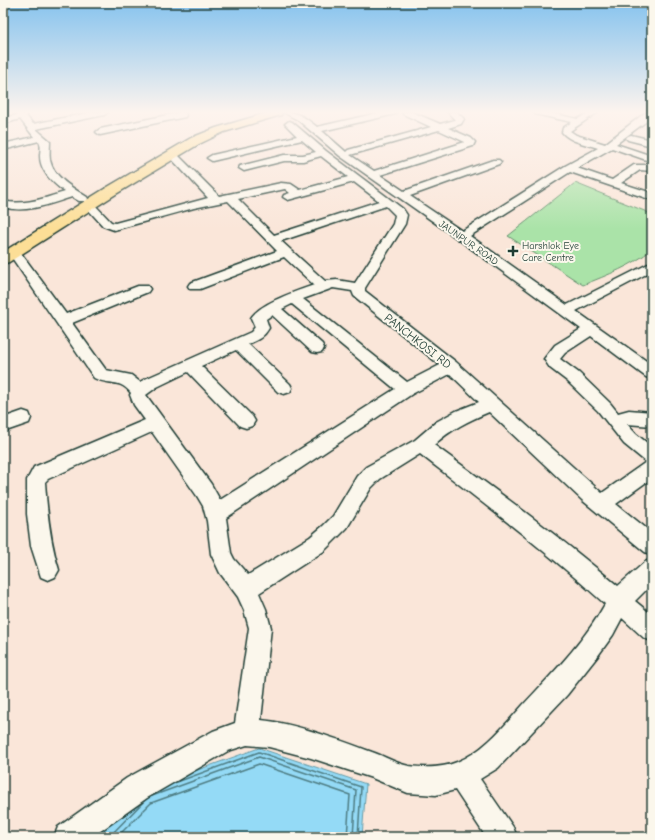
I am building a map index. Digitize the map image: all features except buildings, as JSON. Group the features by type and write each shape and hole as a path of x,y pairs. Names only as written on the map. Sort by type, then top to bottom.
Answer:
{"highway":[{"path":"7,253 82,199 163,151"},
{"path":"82,199 178,151"}],"street":[{"path":"45,151 45,158 51,172 62,184 82,199 107,224 114,226 158,213 285,185 298,194"},
{"path":"212,158 238,151"},
{"name":"JAUNPUR ROAD","path":"339,151 404,193 570,309 652,362"},
{"path":"378,172 446,151"},
{"path":"467,237 572,169 604,151"},
{"path":"625,151 652,159"},
{"name":"JAUNPUR ROAD","path":"351,152 404,193"},
{"path":"139,392 151,383 260,332 262,328 258,318 263,313 273,308 323,286 338,284 358,288 399,224 401,215 399,211 323,153 303,158 284,158 244,168"},
{"path":"172,154 216,200"},
{"path":"272,240 496,162"},
{"path":"614,183 638,168 652,168"},
{"path":"572,169 652,197"},
{"path":"286,198 355,178"},
{"path":"641,193 652,185"},
{"path":"230,197 272,240 323,286"},
{"path":"3,204 9,207 26,206 82,199"},
{"path":"195,286 286,252"},
{"path":"7,253 63,321 100,374 104,376 124,378 139,392 138,395 140,401 204,490 215,514 221,554 227,566 246,588 260,628 247,732"},
{"path":"570,309 652,266"},
{"name":"PANCHKOSI RD","path":"358,288 359,293 364,298 450,366 601,504 652,546"},
{"path":"63,321 143,290"},
{"path":"295,298 406,390"},
{"path":"273,308 317,348"},
{"name":"JAUNPUR ROAD","path":"570,309 591,329 652,373"},
{"path":"591,329 560,348 552,359 585,388 615,420 620,429 630,439 652,457"},
{"path":"238,343 284,388"},
{"path":"190,365 246,421"},
{"path":"215,514 406,390 450,366"},
{"path":"246,588 317,544 330,533 340,522 364,482 373,473 421,445 442,427 462,416 491,404"},
{"path":"615,420 629,417 652,419"},
{"path":"3,425 23,418"},
{"path":"48,570 40,546 36,514 36,480 41,473 155,422"},
{"path":"421,445 580,567 652,630"},
{"path":"601,504 652,468"},
{"path":"68,837 138,788 222,740 247,732 269,734 312,745 408,779 436,781 461,775 489,759 558,686 605,627 620,601 652,569"},
{"path":"461,775 503,837"}],"green space":[{"path":"575,183 652,214 652,249 628,265 583,285 508,236"}],"water":[{"path":"259,748 366,784 362,837 96,837 142,790"}],"place":[{"name":"Harshlok Eye Care Centre","path":"513,251"}]}
